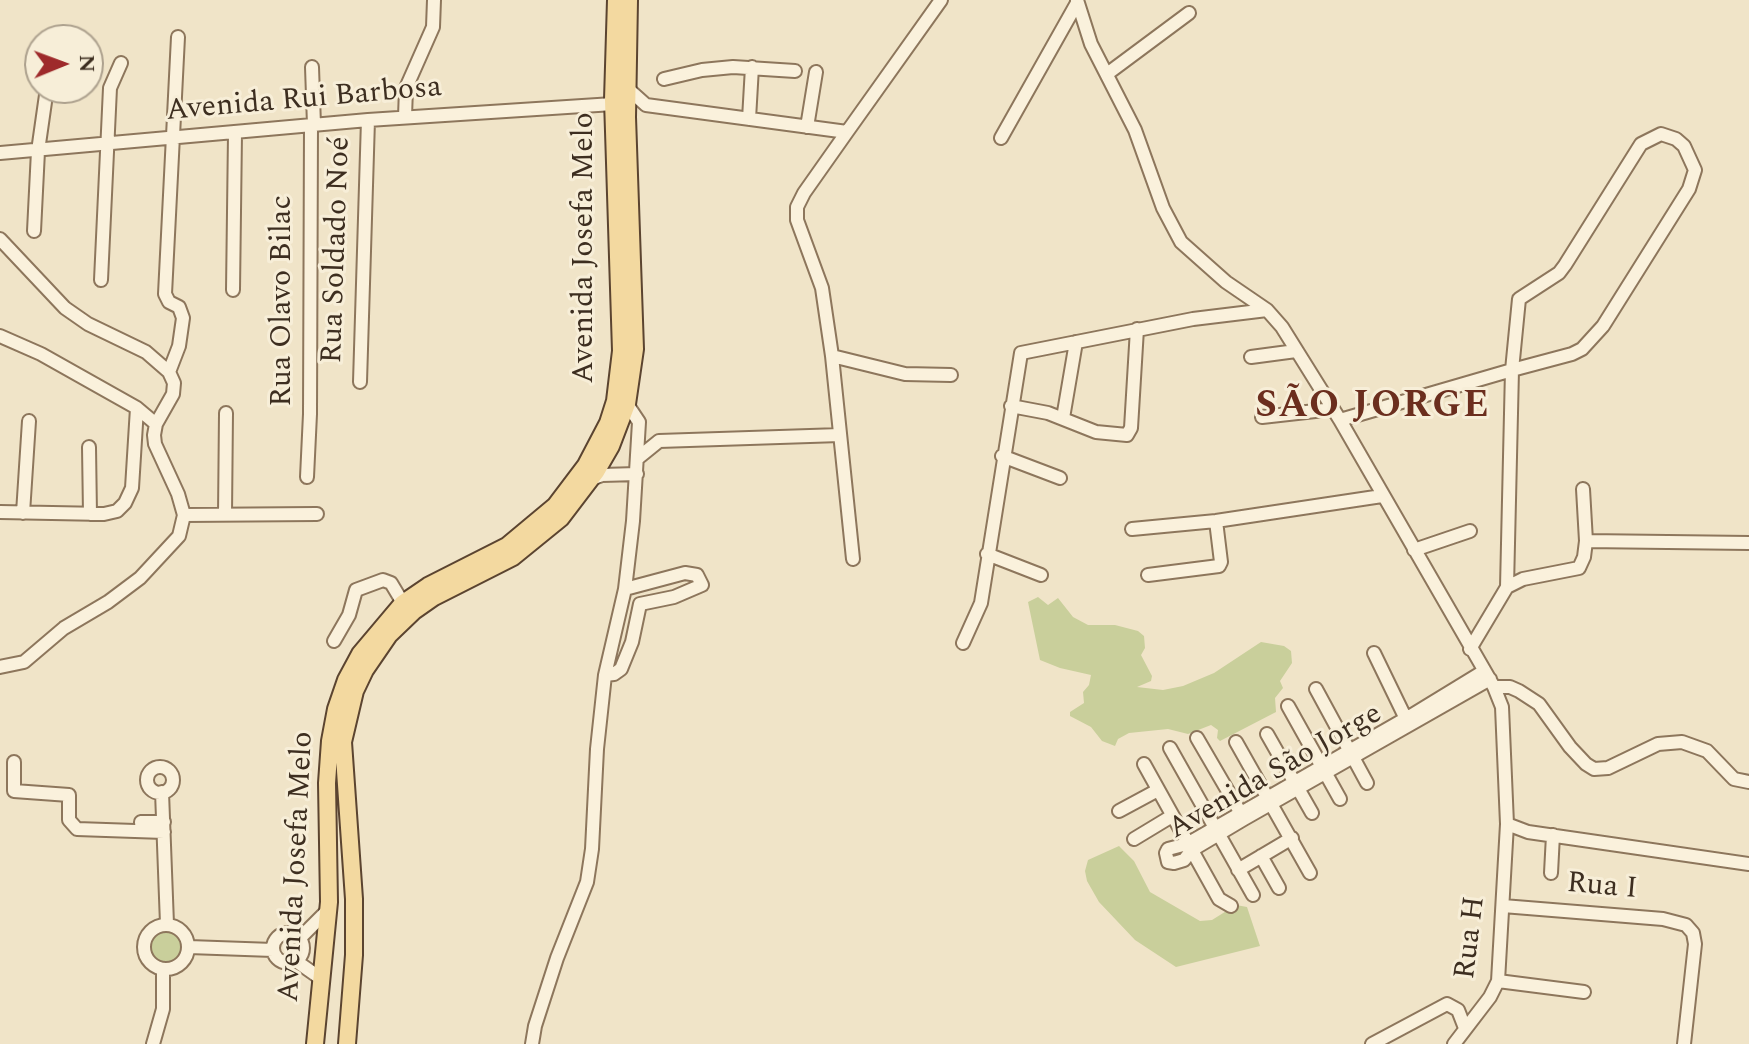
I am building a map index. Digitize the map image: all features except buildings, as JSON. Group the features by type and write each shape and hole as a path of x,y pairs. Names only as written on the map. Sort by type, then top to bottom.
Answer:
{"main road":[{"name":"Avenida Josefa Melo","path":"315,1044 328,910 327,783 330,741 346,680 360,654 403,603 428,586 492,556 527,532 570,489 608,423 619,380 621,351 613,104 616,0"},
{"name":"Avenida Josefa Melo","path":"344,1044 351,1009 354,899 343,742 355,691 389,635 414,611 434,597 513,557 561,518 611,446 627,404 635,349 627,117 629,0"},
{"path":"322,981 328,1013 338,1015 351,1009"},
{"path":"315,1044 331,1035 344,1044"}],"street":[{"path":"405,117 406,88 433,27 434,0"},
{"path":"853,559 822,288 797,220 799,201 941,0"},
{"path":"1001,138 1077,2"},
{"name":"Rua H","path":"1077,2 1084,28 1135,130 1163,208 1181,242 1226,282 1267,310 1282,327 1491,681 1502,707 1507,824 1498,981 1490,997 1454,1044"},
{"path":"1107,74 1189,13"},
{"path":"169,372 179,346 183,318 179,307 169,302 165,294 178,37"},
{"path":"101,280 110,88 121,63"},
{"name":"Rua Olavo Bilac","path":"307,477 312,67"},
{"path":"749,119 752,67"},
{"path":"664,79 716,68 795,71"},
{"path":"807,127 816,72"},
{"path":"627,88 646,105 847,132"},
{"path":"34,231 38,151 45,104"},
{"name":"Avenida Rui Barbosa","path":"0,153 405,117 613,104"},
{"path":"627,117 646,105"},
{"name":"Rua Soldado Noé","path":"360,382 368,120"},
{"path":"233,290 235,134"},
{"path":"1262,417 1336,415 1512,370 1582,349 1603,326 1694,179 1693,163 1684,146 1676,139 1661,134 1641,144 1559,273 1519,299 1512,370 1507,587 1470,649"},
{"path":"0,239 65,308 88,324 146,352 169,372 174,383 173,394 156,424 155,444 184,515 179,536 140,578 108,602 64,628 24,662 0,667"},
{"path":"963,643 979,611 1021,352 1193,319 1267,310"},
{"path":"1011,406 1063,418 1096,432 1127,435 1131,428 1137,374 1137,329"},
{"path":"0,336 41,354 137,408 156,424"},
{"path":"1063,418 1076,342"},
{"path":"1251,357 1296,351"},
{"path":"832,356 905,374 951,375"},
{"path":"627,404 647,432 659,441"},
{"path":"0,512 90,514 117,511 129,496 133,478 137,408"},
{"path":"225,514 226,413"},
{"path":"23,513 29,421"},
{"path":"532,1044 557,958 587,882 605,675 625,589 639,422"},
{"path":"638,458 659,441 840,435"},
{"path":"89,447 90,514"},
{"path":"1002,456 1060,478"},
{"path":"591,479 602,475 637,474"},
{"path":"1507,587 1523,579 1579,568 1586,541 1583,489"},
{"path":"1132,529 1216,521 1382,496"},
{"path":"184,515 317,514"},
{"path":"1148,575 1219,566 1216,521"},
{"path":"1414,550 1470,531"},
{"path":"1586,541 1749,543"},
{"path":"987,554 1041,575"},
{"path":"605,675 621,669 632,642 640,604 674,597 702,585 697,575 685,573 625,589"},
{"path":"334,641 349,615 356,590 383,580 391,583 403,603"},
{"path":"1374,653 1411,718"},
{"path":"1491,681 1520,694"},
{"path":"1491,681 1508,683 1546,712 1570,747 1594,769 1608,768 1658,744 1682,742 1707,751 1734,779 1749,782"},
{"name":"Avenida São Jorge","path":"1190,847 1411,718 1491,681"},
{"path":"1316,689 1367,783"},
{"path":"1502,707 1508,699 1520,694"},
{"path":"1288,706 1340,799"},
{"path":"1267,734 1312,813"},
{"path":"1197,738 1242,816"},
{"path":"1236,742 1310,873"},
{"path":"1170,748 1253,895"},
{"path":"14,762 14,791 69,795 69,820 77,829 142,831 164,827"},
{"path":"1144,764 1219,899 1231,906"},
{"path":"1119,811 1158,790"},
{"path":"162,792 167,924"},
{"path":"1134,839 1172,816"},
{"path":"1507,824 1528,832 1749,864"},
{"path":"1551,873 1553,835"},
{"path":"1238,870 1292,838"},
{"path":"1261,856 1279,888"},
{"name":"Rua I","path":"1503,906 1663,919 1686,925 1693,933 1695,944 1684,1044"},
{"path":"322,981 300,949 293,933 277,937 273,950 277,958 284,962 300,949 328,910"},
{"path":"167,924 180,929 189,947 181,964 163,969 147,958 144,945 149,932 167,924"},
{"path":"189,947 273,950"},
{"path":"300,949 326,949"},
{"path":"153,1044 163,1009 163,969"},
{"path":"1498,981 1584,992"},
{"path":"1372,1044 1443,1005 1451,1004 1458,1010 1465,1028"},
{"path":"1391,1044 1406,1025"}],"green space":[{"path":"1038,597 1048,605 1058,598 1073,617 1088,625 1115,625 1138,631 1144,636 1145,648 1141,655 1152,676 1151,681 1137,687 1163,690 1183,686 1214,673 1261,642 1284,646 1291,651 1292,663 1280,681 1283,688 1275,698 1276,712 1220,741 1217,738 1218,730 1211,725 1188,734 1168,729 1129,733 1118,739 1115,746 1102,741 1091,727 1070,716 1070,712 1084,703 1083,692 1089,685 1091,675 1040,660 1028,602"},
{"path":"1119,846 1134,861 1150,892 1200,921 1212,920 1236,905 1247,907 1260,946 1176,967 1135,940 1099,902 1085,871 1088,860"},
{"path":"166,929 178,935 184,947 178,959 166,965 154,959 148,947 154,935"}],"district":[{"name":"SÃO JORGE","path":"1373,409"}]}
